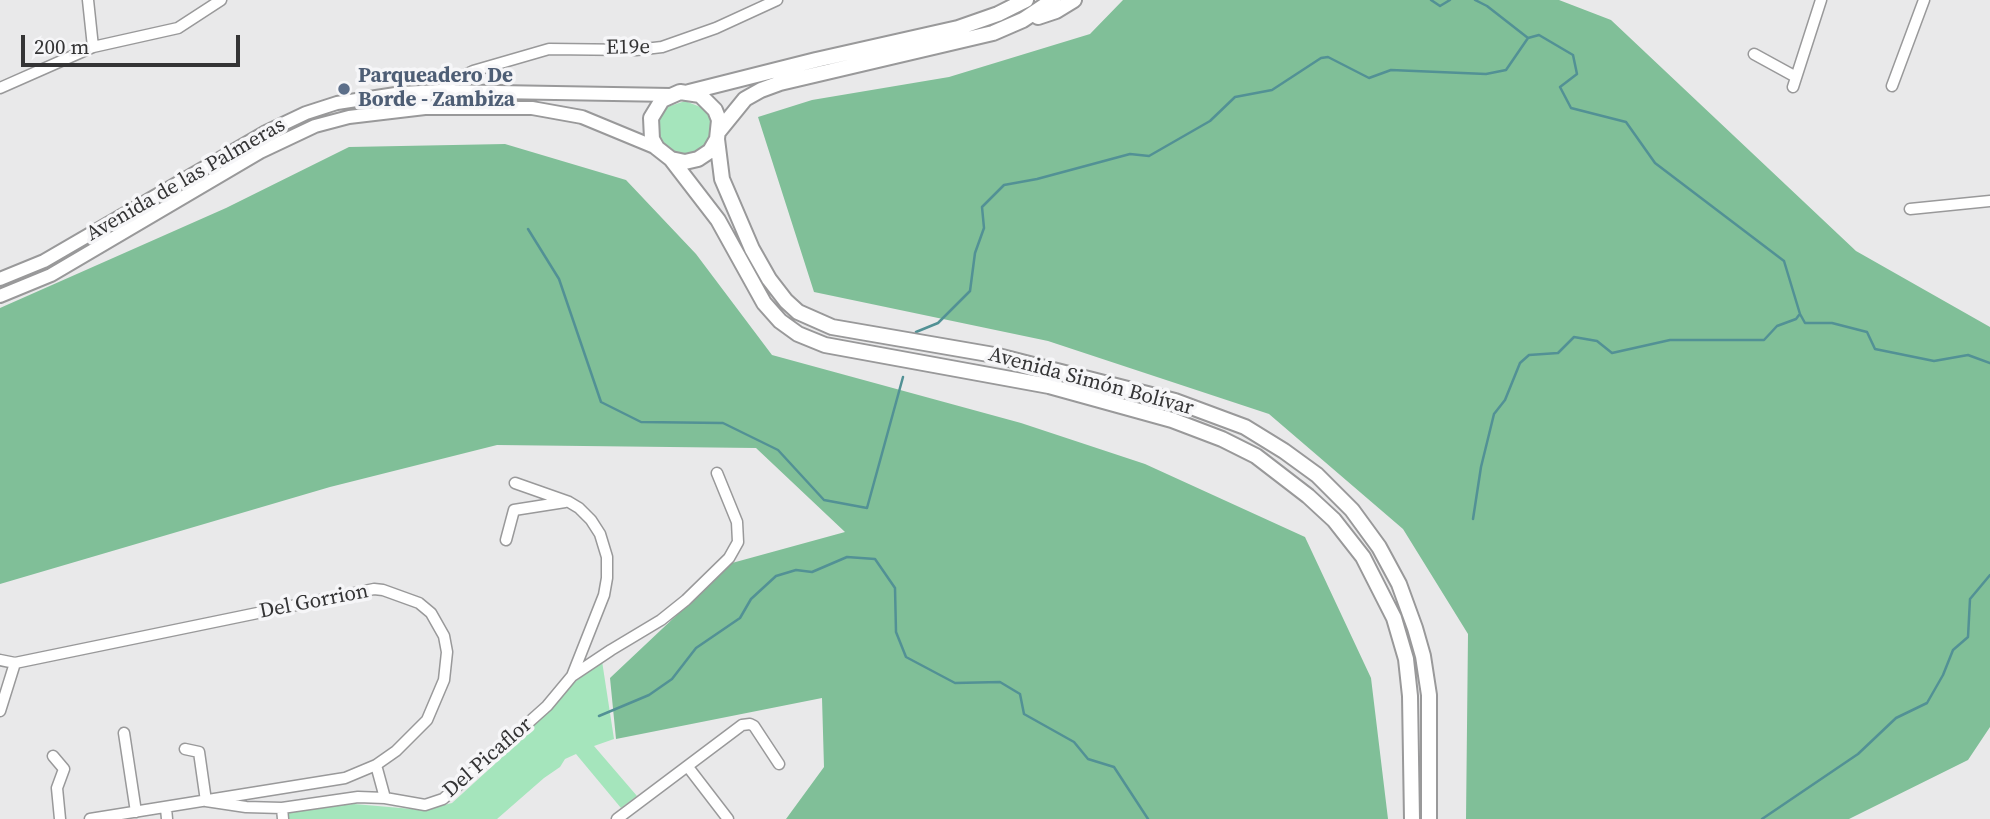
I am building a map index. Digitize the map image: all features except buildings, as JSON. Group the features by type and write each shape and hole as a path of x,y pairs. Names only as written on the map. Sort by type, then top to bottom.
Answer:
{"highway":[{"path":"663,94 689,92 958,28 998,14 1026,0"},
{"path":"816,60 806,58 788,61 671,85 663,94 651,118 649,128 657,148 671,159 684,162 698,159 710,151 718,135 746,99 761,90 780,83 993,33 1023,20 1053,0"},
{"path":"1023,20 1042,16 1074,0"},
{"path":"689,92 709,102 715,110 718,135"},
{"name":"Avenida Simón Bolívar","path":"718,135 722,179 752,249 769,279 798,312 832,327 994,355 1175,401 1245,427 1317,475 1352,510 1379,547 1399,584 1415,628 1423,656 1429,695 1429,819"},
{"name":"Avenida Simón Bolívar","path":"671,159 718,220 764,303 780,321 798,334 825,345 1049,386 1172,420 1222,439 1255,456 1308,496 1334,520 1363,557 1394,618 1406,659 1410,696 1412,819"}],"main road":[{"name":"Avenida de las Palmeras","path":"0,279 44,261 266,132 306,113 337,103 366,97 440,91 663,94"},
{"name":"Avenida de las Palmeras","path":"0,296 51,275 260,152 315,126 349,117 425,108 532,108 582,117 657,148"}],"street":[{"path":"88,0 93,47"},
{"path":"0,88 93,47 178,28 221,0"},
{"name":"E19e","path":"440,91 454,80 473,71 549,49 636,50 662,47 716,28 776,0"},
{"path":"1754,54 1794,82 1821,0"},
{"path":"1892,86 1921,1"},
{"path":"473,71 473,91"},
{"path":"1910,209 1990,201"},
{"path":"572,677 661,620 729,558 738,542 737,522 717,473"},
{"path":"515,483 579,508 600,534 607,557 604,595 572,677"},
{"path":"506,540 514,510 569,502"},
{"name":"Del Gorrion","path":"15,663 374,589 419,603 431,614 444,636 447,652 444,680 427,720 396,751 376,765 345,778 206,801 159,812 136,812 90,819"},
{"path":"0,660 15,663 0,711"},
{"name":"Del Picaflor","path":"206,801 246,807 282,808 358,797 425,804 443,799 547,706 572,677"},
{"path":"617,819 742,725 754,726 779,764"},
{"path":"124,733 136,812"},
{"path":"186,749 199,751 206,801"},
{"path":"54,756 64,769 57,788 60,819"},
{"path":"376,765 385,798"},
{"path":"688,767 727,819"},
{"path":"282,808 284,819"},
{"path":"159,812 167,819"}],"green space":[{"path":"1123,0 1559,0 1611,20 1856,251 1990,327 1990,727 1968,760 1849,819 1466,819 1468,634 1403,529 1269,414 1048,341 814,292 758,117 812,100 949,77 1090,34"},
{"path":"685,101 703,108 714,124 714,134 698,158 661,150 655,123 667,107"},
{"path":"505,144 626,180 696,254 772,355 1021,423 1145,464 1305,537 1371,678 1388,819 786,819 824,767 822,698 616,739 610,678 732,563 845,532 756,448 497,445 330,487 0,584 0,308 226,208 349,147"},
{"path":"602,661 614,739 594,746 637,796 621,808 576,754 565,759 560,767 497,819 287,819 286,811 354,804 424,810 452,803 508,752 575,682"}],"waterway":[{"path":"1431,0 1440,6 1450,0"},
{"path":"1475,0 1487,6 1528,38 1539,35 1573,55 1577,74 1560,87 1571,108 1626,122 1655,163 1784,261 1805,323 1832,323 1867,332 1875,349 1934,361 1968,355 1990,363"},
{"path":"916,332 938,323 970,291 975,253 984,228 982,207 1004,185 1130,154 1149,156 1210,121 1235,97 1272,90 1321,58 1328,57 1369,78 1391,70 1486,74 1506,70 1528,38"},
{"path":"528,229 559,279 601,402 641,422 723,423 778,450 824,500 867,508 903,377"},
{"path":"1473,519 1481,467 1494,414 1505,400 1520,363 1529,355 1558,353 1574,337 1597,341 1612,353 1670,340 1764,340 1777,326 1796,319 1799,315"},
{"path":"599,716 649,695 672,679 696,648 740,618 751,599 776,576 796,570 812,572 847,557 875,559 895,588 896,632 906,657 955,683 1000,682 1020,694 1024,714 1074,742 1088,759 1114,767 1148,819"},
{"path":"1762,819 1858,754 1896,718 1927,703 1953,650 1968,637 1970,599 1990,575"}],"place":[{"name":"Parqueadero De Borde - Zambiza","path":"344,89"}]}
